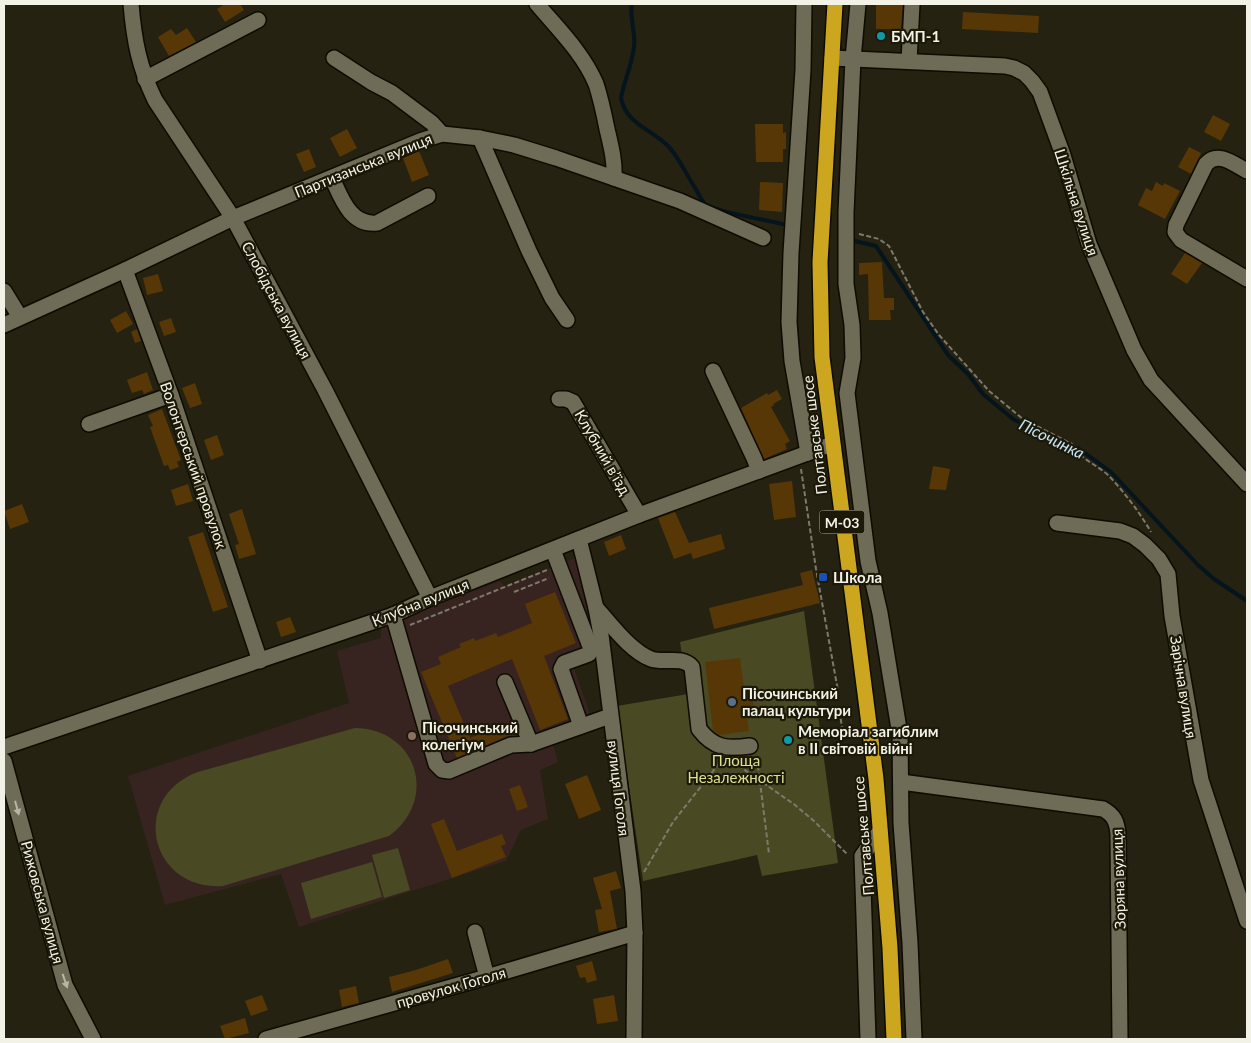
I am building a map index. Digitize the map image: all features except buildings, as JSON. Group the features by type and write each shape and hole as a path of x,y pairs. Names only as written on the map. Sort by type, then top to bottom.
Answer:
{"highway":[{"name":"Полтавське шосе","path":"835,4 820,262 822,357 876,779 890,948 894,1039"}],"street":[{"name":"Слобідська вулиця","path":"131,4 134,41 145,80 233,218 325,390 430,598"},
{"path":"537,4 575,49 596,84 602,102 613,158 614,178"},
{"path":"804,4 803,70 791,254 789,322 804,455"},
{"path":"858,4 853,59 846,231 846,284 852,325 853,358 847,393 868,561 880,613 900,735 901,823 910,943 914,1039"},
{"path":"908,61 912,4"},
{"path":"145,80 258,20"},
{"path":"334,58 370,82 392,92 432,122 442,134"},
{"name":"Шкільна вулиця","path":"832,58 1005,66 1024,73 1032,81 1040,92 1063,155 1089,244 1134,350 1151,380 1247,484"},
{"name":"Партизанська вулиця","path":"4,325 233,218 420,141 442,134 480,138 514,145 556,158 680,202 764,238"},
{"path":"480,138 529,251 552,298 567,320"},
{"path":"1247,171 1221,158 1211,159 1206,164 1175,228 1178,238 1247,279"},
{"path":"332,178 350,213 371,224 377,223 428,196"},
{"name":"Волонтерський провулок","path":"125,270 171,395 260,661"},
{"path":"4,291 20,317"},
{"path":"713,371 759,472"},
{"path":"89,424 171,395"},
{"name":"Клубний в’їзд","path":"559,399 566,398 573,402 639,516"},
{"name":"Клубна вулиця","path":"4,747 393,615 430,598 578,539 832,444"},
{"name":"Зарічна вулиця","path":"1057,523 1120,531 1133,536 1159,559 1168,574 1172,616 1201,780 1247,921"},
{"name":"вулиця Гоголя","path":"578,539 596,608 633,891 635,933 634,1039"},
{"path":"553,550 591,648 589,654 564,663 561,670 581,726"},
{"path":"596,608 625,640 649,658 681,660 692,667 700,729 705,737 728,752 754,752"},
{"path":"393,615 436,764 440,769 449,771 511,745 531,744 610,716"},
{"path":"506,682 531,744"},
{"name":"Рижовська вулиця","path":"4,761 65,985 94,1039"},
{"name":"Зоряна вулиця","path":"901,782 1104,809 1110,813 1117,824 1118,834 1120,1039"},
{"path":"868,1039 862,856 880,831"},
{"path":"475,932 486,977"},
{"name":"провулок Гоголя","path":"266,1039 635,933"}],"path":[{"path":"846,231 884,241 889,246 924,312 939,335 988,391 1022,419 1072,444 1075,451 1108,475 1141,516 1153,535"},
{"path":"804,455 816,569 838,691"},
{"path":"398,630 504,587 560,569"},
{"path":"514,592 560,569"},
{"path":"504,587 506,591"},
{"path":"834,733 840,732 842,729 840,712"},
{"path":"633,891 673,822 728,752 760,782 795,805 847,854"},
{"path":"754,752 760,782 769,854"}],"shaded area":[{"name":"Пісочинський колегіум","path":"575,558 597,647 573,665 595,728 553,744 558,762 540,770 548,819 521,830 506,861 299,927 281,874 165,905 128,776 349,703 337,651 381,638 381,626 500,581 504,586"}],"green space":[{"name":"Площа Незалежності","path":"804,611 838,863 762,876 757,855 643,881 617,706 688,694 680,642"},
{"path":"355,728 376,731 394,740 406,753 414,769 417,786 413,804 404,821 389,836 223,886 198,884 178,874 164,859 157,840 156,820 162,801 176,784 198,772"},
{"path":"398,848 410,890 384,898 372,855"},
{"path":"372,862 382,897 311,919 301,883"}],"waterway":[{"name":"Пісочинка","path":"632,4 634,47 621,98 628,114 668,146 680,162 705,204 730,213 783,224"},
{"name":"Пісочинка","path":"855,241 876,246 948,355 968,374 983,394 1013,419 1068,448 1078,448 1111,472 1198,565 1214,579 1247,601"}],"place":[{"name":"БМП-1","path":"881,36"},
{"name":"Школа","path":"823,577"},
{"name":"Пісочинський палац культури","path":"732,702"},
{"name":"Пісочинський колегіум","path":"412,736"},
{"name":"Меморіал загиблим в II світовій війні","path":"788,740"}]}
